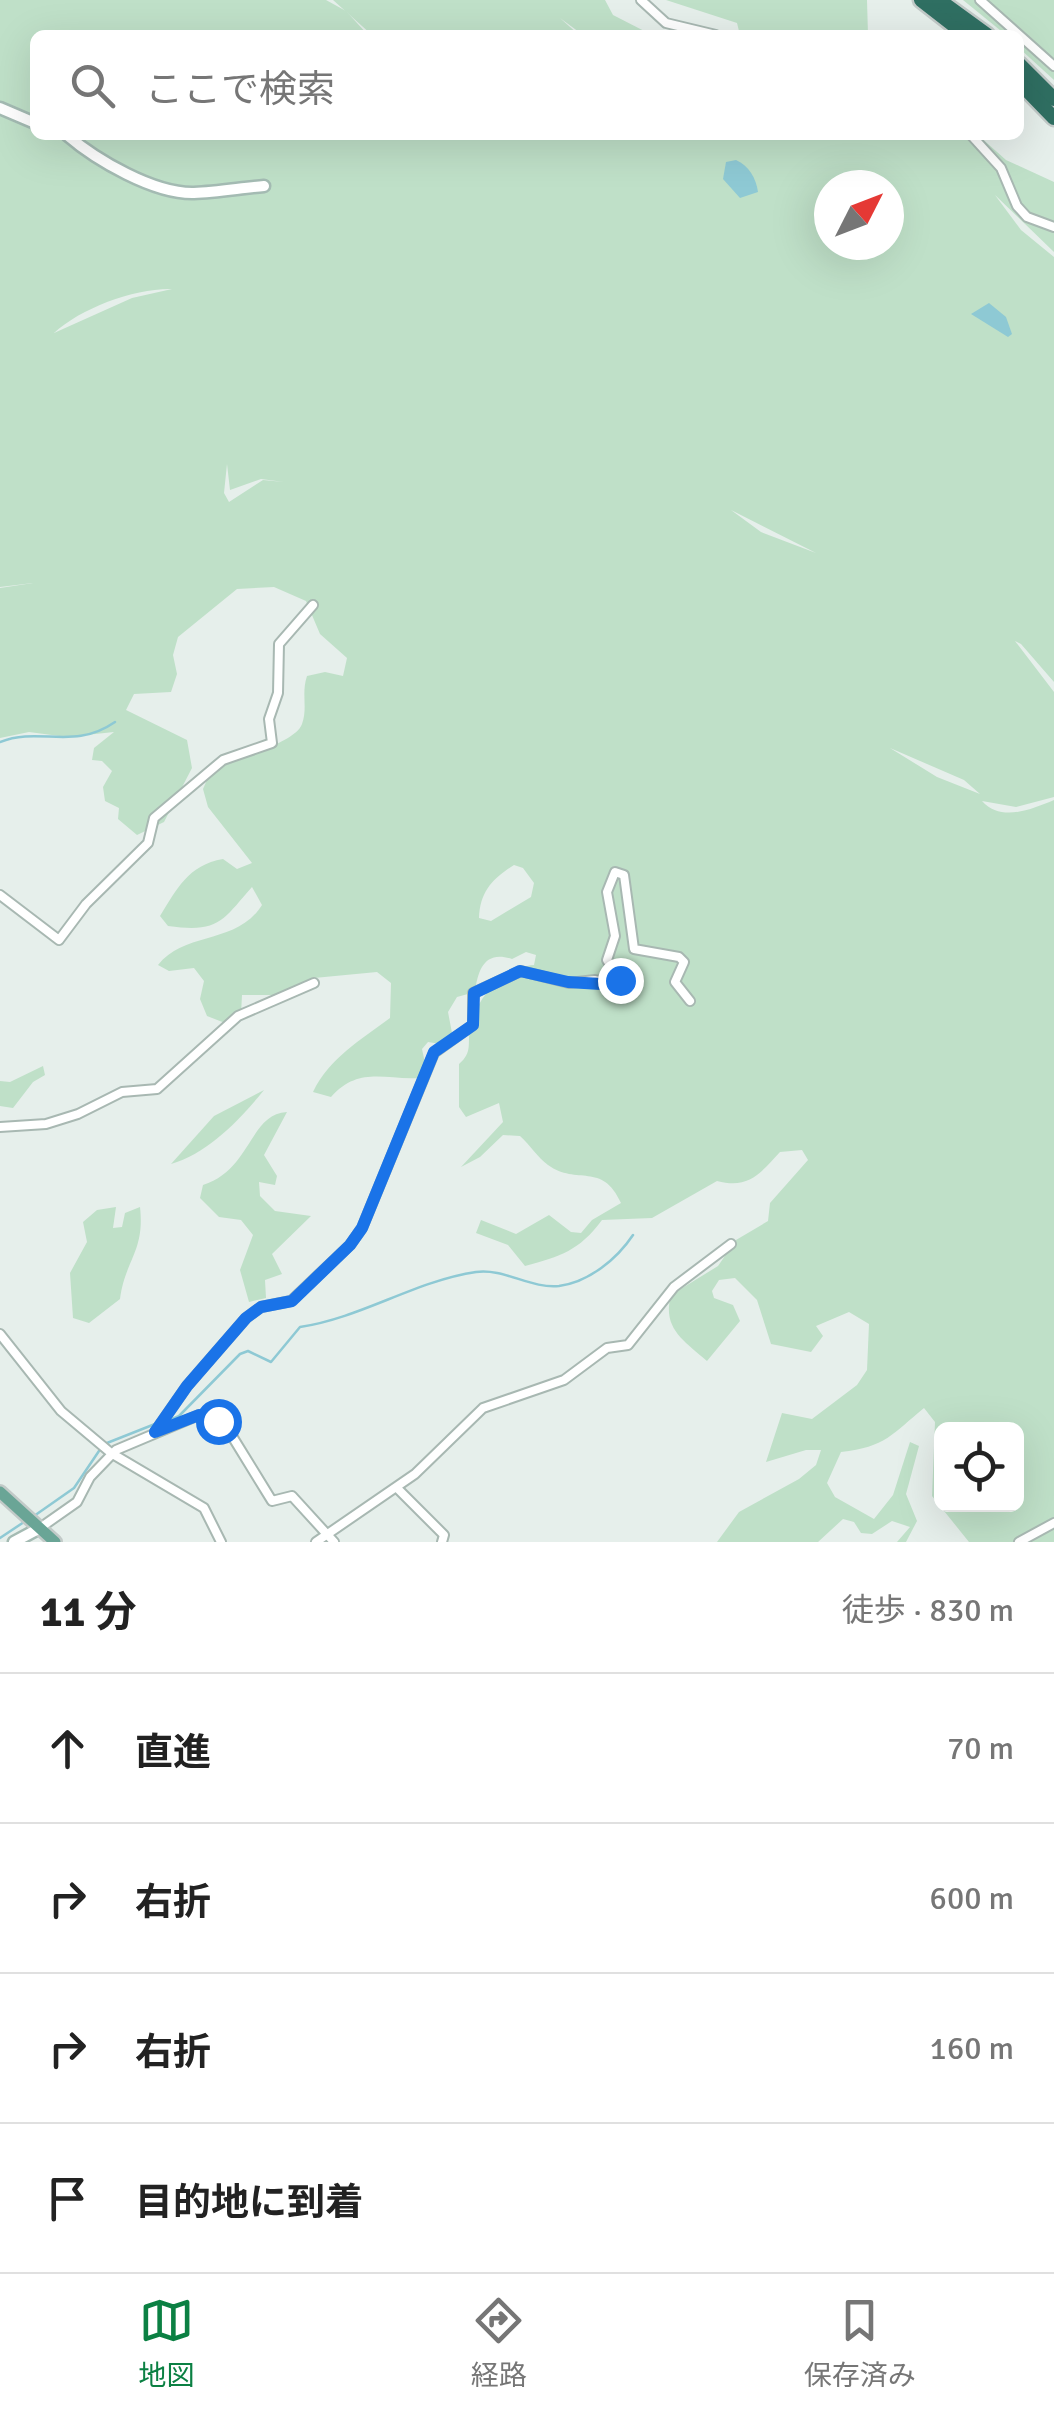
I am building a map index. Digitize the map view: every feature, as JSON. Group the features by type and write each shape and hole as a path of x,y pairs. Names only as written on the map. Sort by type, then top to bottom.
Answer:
{"highway":[{"path":"920,0 959,30"},
{"path":"940,0 979,30"},
{"path":"1024,69 1054,99"},
{"path":"1024,87 1054,118"}],"main road":[{"path":"0,1492 56,1542"}],"street":[{"path":"642,0 666,23 695,30"},
{"path":"980,0 1014,30"},
{"path":"1024,39 1054,66"},
{"path":"0,108 30,121"},
{"path":"73,140 100,161 176,190 192,193 264,186"},
{"path":"976,140 1001,168 1016,206 1026,216 1054,227"},
{"path":"0,896 59,940 86,904 148,843 154,818 222,760 272,743 269,720 278,693 279,644 294,621 313,604"},
{"path":"155,1432 187,1386 246,1318 261,1307 292,1301 362,1228 434,1052 473,1025 474,993 520,971 568,982 617,985 620,980 607,960 615,936 607,892 615,872 624,875 634,949 680,957 684,962 675,982 690,1002"},
{"path":"0,1127 46,1124 78,1114 122,1092 157,1089 238,1016 314,983"},
{"path":"316,1542 397,1488 483,1408 564,1380 607,1348 628,1346 682,1279 731,1244"},
{"path":"0,1334 61,1411 112,1453 204,1508 221,1542"},
{"path":"14,1542 77,1502 90,1478 112,1453 199,1415 218,1421 272,1501 292,1496 334,1542"},
{"path":"397,1488 432,1520 444,1536 440,1542"},
{"path":"1018,1542 1054,1523"}],"green space":[{"path":"0,0 326,0 346,11 363,30 30,30 30,140 984,140 1006,160 1054,182 1054,252 995,195 1021,230 1054,257 1054,682 1015,641 1054,692 1054,797 1016,807 982,801 1007,813 1054,800 1054,1542 969,1542 945,1512 1024,1512 1024,1422 935,1422 924,1408 879,1443 841,1452 827,1483 835,1497 874,1519 893,1495 910,1442 919,1446 906,1494 917,1521 906,1542 897,1542 910,1527 892,1521 872,1534 861,1533 854,1522 843,1519 818,1542 717,1542 739,1512 799,1479 816,1465 821,1450 806,1450 766,1462 782,1413 812,1419 857,1385 867,1370 869,1324 849,1312 816,1326 823,1336 811,1352 771,1344 757,1300 735,1278 719,1280 712,1291 714,1298 733,1305 740,1321 707,1361 677,1332 669,1316 671,1295 718,1266 736,1240 768,1221 770,1203 808,1160 802,1150 780,1152 752,1178 737,1183 717,1181 652,1218 602,1220 568,1251 525,1266 508,1245 476,1233 481,1220 516,1234 549,1215 571,1232 581,1233 592,1220 621,1203 606,1182 559,1171 544,1162 520,1136 503,1135 480,1157 461,1167 503,1122 499,1103 466,1117 459,1107 459,1064 468,1052 473,1017 493,986 512,971 534,965 536,955 526,952 512,959 495,957 484,964 475,992 457,997 448,1012 452,1033 441,1044 428,1042 422,1049 428,1077 365,1077 353,1080 331,1097 313,1092 328,1069 390,1018 391,983 377,972 314,978 280,995 242,995 241,1014 225,1023 207,1016 200,999 204,981 194,968 169,971 158,965 182,947 239,926 262,905 252,887 226,916 209,926 168,926 160,916 185,880 201,867 223,859 237,869 252,863 208,807 203,789 210,773 275,745 297,731 304,718 307,676 325,672 343,676 347,658 320,634 306,601 274,587 237,589 178,637 173,655 177,674 171,692 134,694 126,710 187,740 192,768 164,822 137,835 118,819 119,808 105,801 103,787 112,771 102,761 92,760 94,748 114,732 67,737 29,732 0,738 0,588 33,583 0,587","holes":["172,289 132,298 54,333 93,308 126,296","227,464 230,490 261,479 284,482 263,480 229,502 224,493","731,510 816,553 761,532","890,748 964,780 980,794 937,777","514,865 523,868 534,883 531,897 491,921 479,918 489,887"]},
{"path":"333,0 605,0 613,15 642,30 576,30 560,18 573,30 366,30"},
{"path":"666,0 867,0 868,30 739,30 737,23"},
{"path":"963,0 1054,0 1054,80 1024,53 1024,30 1000,30"},
{"path":"43,1066 45,1075 33,1082 13,1108 0,1106 0,1081 10,1082"},
{"path":"264,1090 210,1144 171,1164 214,1116"},
{"path":"287,1112 264,1155 277,1176 275,1185 259,1182 260,1196 275,1211 311,1216 272,1254 282,1274 265,1280 266,1298 249,1302 240,1270 253,1235 241,1220 219,1217 200,1198 203,1185 231,1167 265,1122"},
{"path":"116,1207 113,1228 122,1227 125,1213 140,1207 140,1235 120,1299 89,1323 73,1318 70,1273 87,1242 83,1222 97,1210"}],"water":[{"path":"736,160 751,173 758,192 740,198 723,179 726,162"},
{"path":"989,303 1006,317 1012,334 1008,337 971,314"}],"waterway":[{"path":"0,742 29,736 85,735 115,722"},
{"path":"168,1421 179,1416 240,1354 248,1351 271,1362 300,1327 476,1272 497,1273 538,1285 570,1284 601,1268 633,1235"},
{"path":"107,1443 155,1424"},
{"path":"34,1516 74,1488 101,1448"},
{"path":"0,1538 27,1520"}],"route":[{"path":"218,1421 199,1415 155,1432 187,1386 246,1318 261,1307 292,1301 350,1245 362,1228 434,1052 473,1025 474,993 520,971 568,982 595,980 617,985 620,980"}]}
